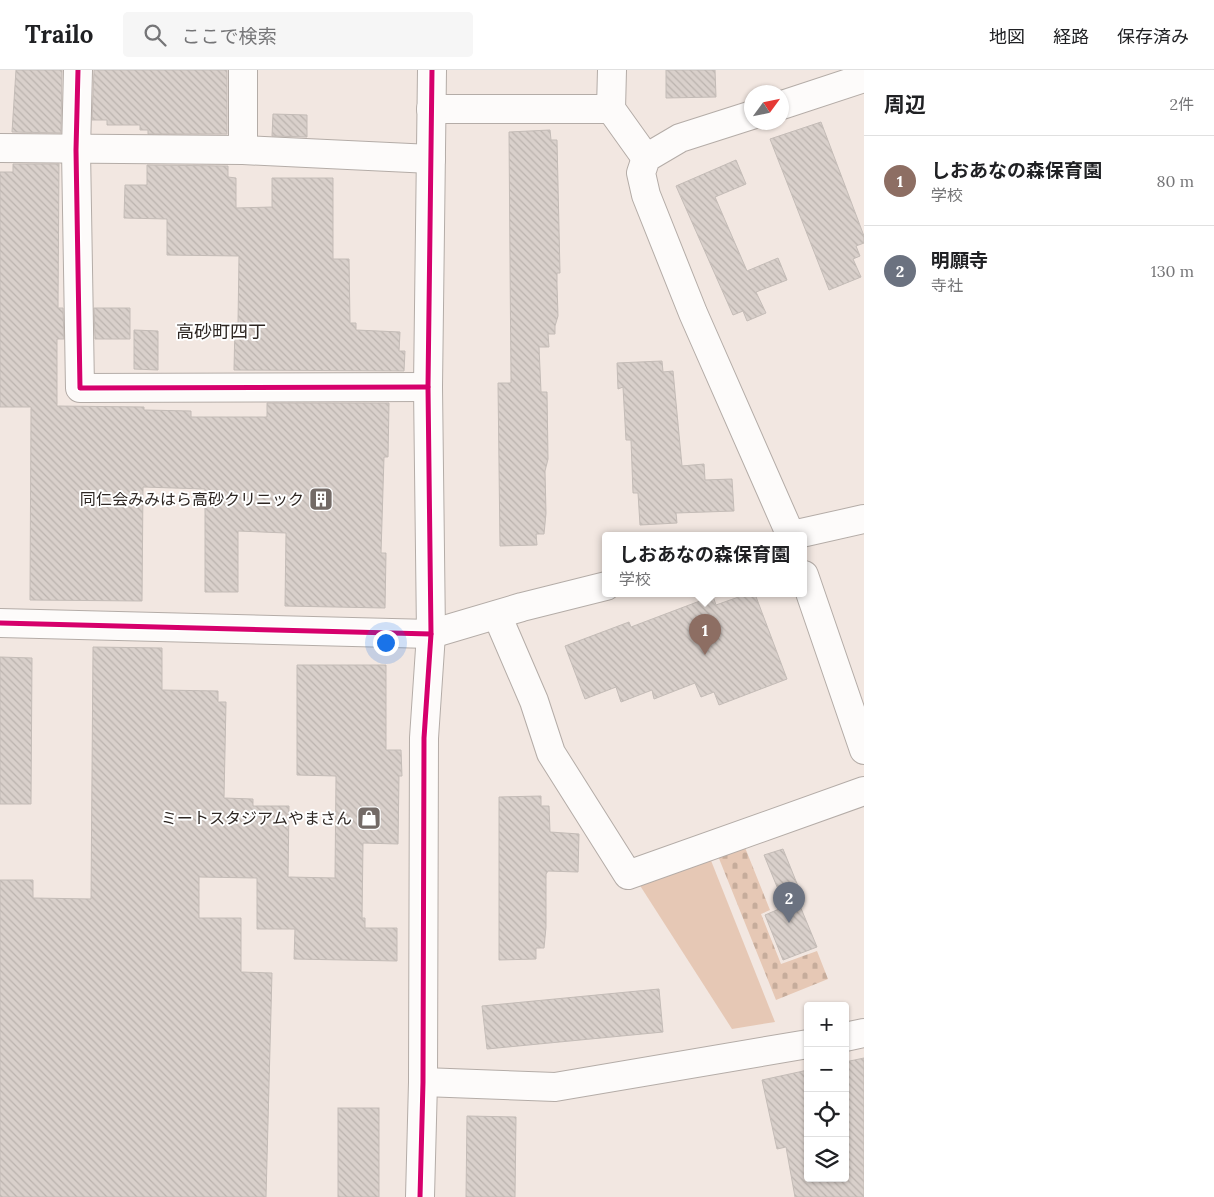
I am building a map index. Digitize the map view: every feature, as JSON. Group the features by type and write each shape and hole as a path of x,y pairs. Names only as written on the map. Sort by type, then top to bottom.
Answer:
{"street":[{"path":"78,70 76,150 80,388 428,387"},
{"path":"243,70 244,150"},
{"path":"420,1197 423,1082 424,738 431,634 428,387 432,70"},
{"path":"612,70 611,109 646,158"},
{"path":"789,103 864,78"},
{"path":"431,109 611,109"},
{"path":"744,118 680,138 646,158 642,173 646,195 693,313 788,532"},
{"path":"0,148 244,150 431,159"},
{"path":"807,532 864,519"},
{"path":"807,583 864,750"},
{"path":"0,623 431,634 602,587"},
{"path":"497,615 534,701 551,753 628,875 864,791"},
{"path":"849,1036 864,1033"},
{"path":"423,1082 555,1087 804,1045"}],"green space":[{"path":"744,845 770,910 761,914 781,964 817,951 828,979 776,1000 718,856"},
{"path":"710,858 775,1022 732,1029 639,884"}],"building":[{"path":"16,70 62,70 61,133 12,132"},
{"path":"94,70 227,70 227,134 148,134 148,130 140,130 140,125 107,125 107,120 92,120"},
{"path":"666,70 715,70 716,97 666,98"},
{"path":"273,114 307,115 307,137 272,136"},
{"path":"821,122 864,236 864,243 856,246 860,256 853,259 861,277 829,290 770,139"},
{"path":"550,130 551,140 557,140 560,273 557,273 558,316 555,334 548,334 549,347 539,347 541,392 547,392 548,459 545,471 546,513 544,534 536,534 537,545 500,546 498,383 511,383 509,132"},
{"path":"736,160 746,184 715,197 747,271 778,258 787,280 756,292 766,313 747,321 743,311 733,315 676,186"},
{"path":"13,164 59,164 58,308 63,308 64,339 57,339 57,406 144,407 144,410 191,411 191,417 267,417 267,403 389,403 388,457 384,457 381,553 386,553 385,608 285,606 286,533 238,531 238,592 205,592 205,489 143,487 142,601 30,600 31,407 0,407 0,172 13,172"},
{"path":"147,165 228,166 228,177 236,178 236,208 272,207 272,178 333,178 333,259 349,259 350,323 356,323 356,330 400,332 399,351 405,351 404,371 234,370 235,323 238,323 239,256 167,255 167,219 124,218 125,185 147,185"},
{"path":"94,308 130,308 130,339 95,339"},
{"path":"134,330 158,331 158,370 134,369"},
{"path":"662,361 663,372 673,371 682,466 704,464 705,480 732,479 734,511 676,513 677,523 640,525 638,493 633,493 631,440 626,440 623,387 618,389 617,363"},
{"path":"710,597 713,597 716,605 739,597 756,597 787,679 719,705 714,692 701,697 695,683 654,699 652,690 621,702 616,687 585,699 565,646 629,622 631,627"},
{"path":"93,647 162,648 162,690 218,691 218,702 226,702 224,798 253,799 253,806 289,806 288,877 335,878 336,776 297,775 297,665 386,665 386,750 401,750 402,776 399,776 398,844 363,843 362,918 365,918 365,928 397,928 397,961 294,959 295,929 257,929 257,878 199,877 199,918 241,918 241,972 272,973 266,1197 0,1197 0,880 33,880 33,898 91,899"},
{"path":"0,657 32,658 31,804 0,804"},
{"path":"541,796 541,806 549,806 550,832 579,834 578,872 548,871 546,874 544,948 536,948 536,959 499,960 499,797"},
{"path":"783,849 800,891 782,899 764,855"},
{"path":"798,901 817,947 783,960 765,915"},
{"path":"659,989 663,1032 487,1049 482,1006"},
{"path":"864,1058 864,1197 795,1197 786,1147 777,1149 762,1080 804,1071 804,1182 849,1182 849,1061"},
{"path":"338,1108 379,1108 379,1197 338,1197"},
{"path":"467,1116 516,1117 515,1197 466,1197"}],"cycle path":[{"path":"78,70 76,150 80,388 428,387"},
{"path":"420,1197 423,1082 424,738 431,634 428,387 432,70"},
{"path":"0,623 431,634"}],"place":[{"name":"同仁会みみはら高砂クリニック","path":"321,499"},
{"name":"しおあなの森保育園","path":"705,655"},
{"name":"ミートスタジアムやまさん","path":"369,818"},
{"name":"明願寺","path":"789,923"}],"district":[{"name":"高砂町四丁","path":"221,331"}]}
